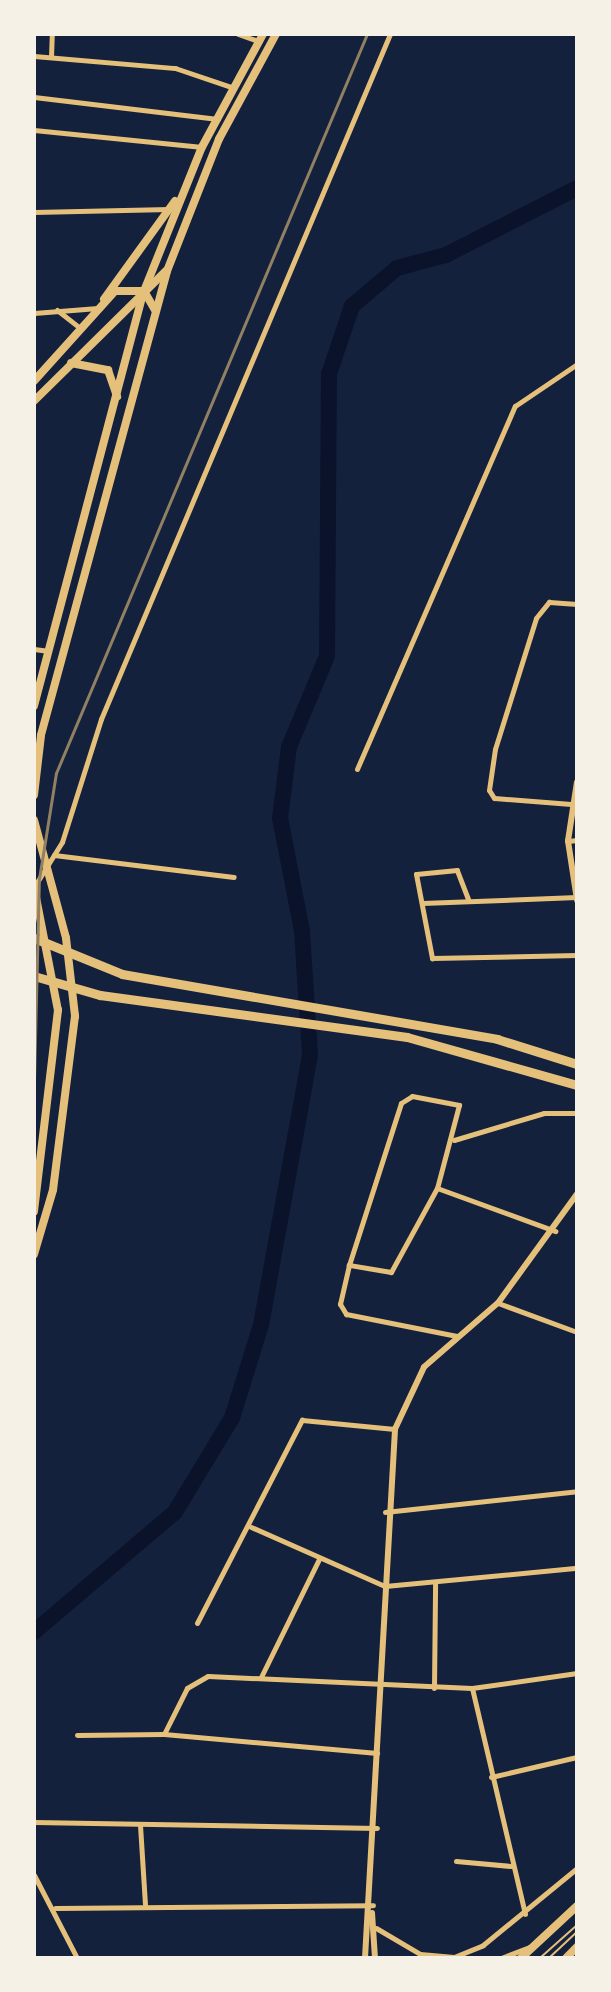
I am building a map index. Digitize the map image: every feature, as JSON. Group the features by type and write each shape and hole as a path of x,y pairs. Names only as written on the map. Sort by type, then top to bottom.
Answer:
{"highway":[{"path":"34,938 150,980 413,1022 577,1064"},
{"path":"34,976 100,995 407,1037 577,1085"}],"main road":[{"path":"34,795 49,705 167,271 219,139 276,34"},
{"path":"34,706 144,291 202,147 261,38"},
{"path":"34,381 100,306 181,194"},
{"path":"34,401 167,271"},
{"path":"100,306 122,288 144,291"},
{"path":"144,291 155,310"},
{"path":"70,363 108,370 117,400"},
{"path":"34,820 44,873 66,938 75,1016 53,1190 34,1254"},
{"path":"34,887 58,1010 34,1212"},
{"path":"521,1958 577,1906"},
{"path":"566,1958 577,1947"}],"street":[{"path":"50,57 52,34"},
{"path":"238,34 261,38"},
{"path":"34,887 54,855 101,719 390,34"},
{"path":"34,56 190,70 235,89"},
{"path":"34,97 218,119"},
{"path":"34,130 202,147"},
{"path":"34,212 169,209"},
{"path":"34,313 100,306"},
{"path":"57,309 80,328"},
{"path":"357,769 515,406 577,364"},
{"path":"571,804 494,798 489,790 495,749 536,618 549,602 577,604"},
{"path":"34,649 49,651"},
{"path":"422,903 468,899 577,898 568,841 571,804 577,782"},
{"path":"568,841 577,840"},
{"path":"54,855 234,877"},
{"path":"468,899 457,870 424,870 415,877 432,958 577,955"},
{"path":"349,1265 391,1272 437,1188 454,1140 457,1101 404,1100 349,1265 340,1304 346,1314 457,1336"},
{"path":"454,1140 544,1113 577,1113"},
{"path":"437,1188 555,1231"},
{"path":"365,1958 373,1905 377,1828 385,1512 395,1429 424,1367 498,1303 555,1231 577,1194"},
{"path":"498,1303 577,1332"},
{"path":"197,1623 251,1527 305,1418 395,1429"},
{"path":"385,1512 577,1491"},
{"path":"251,1527 385,1586 435,1584 577,1568"},
{"path":"261,1677 319,1559"},
{"path":"434,1688 435,1584"},
{"path":"164,1734 194,1682 215,1675 382,1687 472,1688 577,1673"},
{"path":"472,1688 511,1866 525,1914"},
{"path":"77,1735 164,1734 378,1754"},
{"path":"491,1777 577,1757"},
{"path":"34,1822 377,1828"},
{"path":"140,1825 145,1904"},
{"path":"456,1861 511,1866"},
{"path":"376,1928 420,1954 454,1957 525,1914 577,1868"},
{"path":"35,1879 55,1908 77,1958"},
{"path":"55,1908 145,1904 373,1905"},
{"path":"372,1913 376,1928 375,1958"},
{"path":"501,1958 536,1945"}],"lane":[{"path":"540,1958 577,1925"},
{"path":"549,1958 577,1932"}],"waterway":[{"path":"34,1632 175,1512 232,1418 261,1325 310,1055 302,931 280,818 289,747 327,656 329,374 352,306 397,268 446,255 577,188"}],"railway":[{"path":"34,1080 39,879 56,773 367,34"}]}
